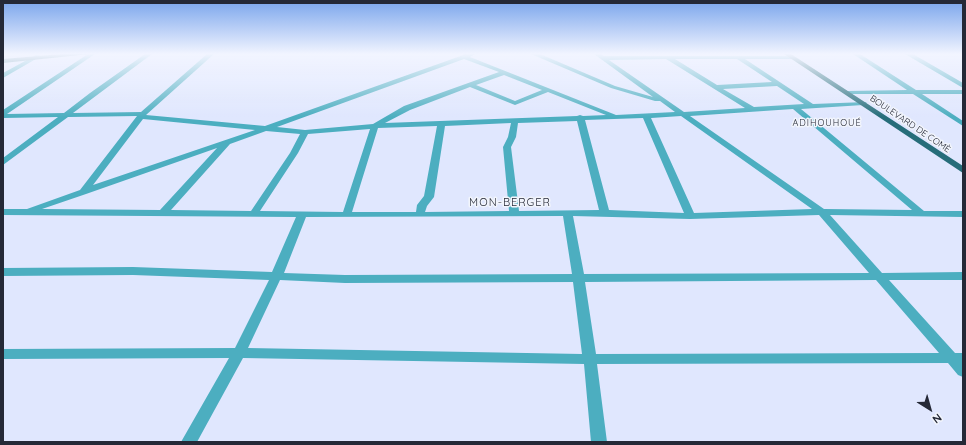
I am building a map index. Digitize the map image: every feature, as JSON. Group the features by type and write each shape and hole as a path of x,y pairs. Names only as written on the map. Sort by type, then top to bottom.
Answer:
{"main road":[{"name":"BOULEVARD DE COMÈ","path":"820,75 963,170"}],"street":[{"path":"3,113 61,75"},
{"path":"3,162 119,75"},
{"path":"83,192 142,115 188,75"},
{"path":"3,220 415,75"},
{"path":"347,213 375,126 407,108 499,75"},
{"path":"509,75 616,116"},
{"path":"584,75 613,87 663,102"},
{"path":"626,75 678,113 822,212 878,275 957,358 963,372"},
{"path":"698,75 752,108"},
{"path":"765,75 810,105"},
{"path":"888,75 963,124"},
{"path":"944,75 963,86"},
{"path":"716,87 779,84"},
{"path":"470,85 515,103 548,90"},
{"path":"847,92 963,92"},
{"path":"3,116 142,115 264,129 305,132 375,126 580,117 646,116 752,108 863,103"},
{"path":"793,106 921,213"},
{"path":"646,116 690,216"},
{"path":"580,117 605,213"},
{"path":"514,212 507,147 512,137 515,120"},
{"path":"420,215 422,205 429,197 440,124"},
{"path":"254,213 294,153 305,132"},
{"path":"162,214 227,142"},
{"path":"3,212 26,211 162,214 347,213 420,215 514,212 690,216 822,212 963,214"},
{"path":"189,442 239,353 276,275 303,213"},
{"path":"568,214 577,277 585,317 599,442"},
{"path":"3,272 133,271 276,275 345,279 878,275 963,276"},
{"path":"3,354 239,353 589,359 957,358"}],"district":[{"name":"ADIHOUHOUÉ","path":"827,123"},
{"name":"MON-BERGER","path":"510,203"}]}
